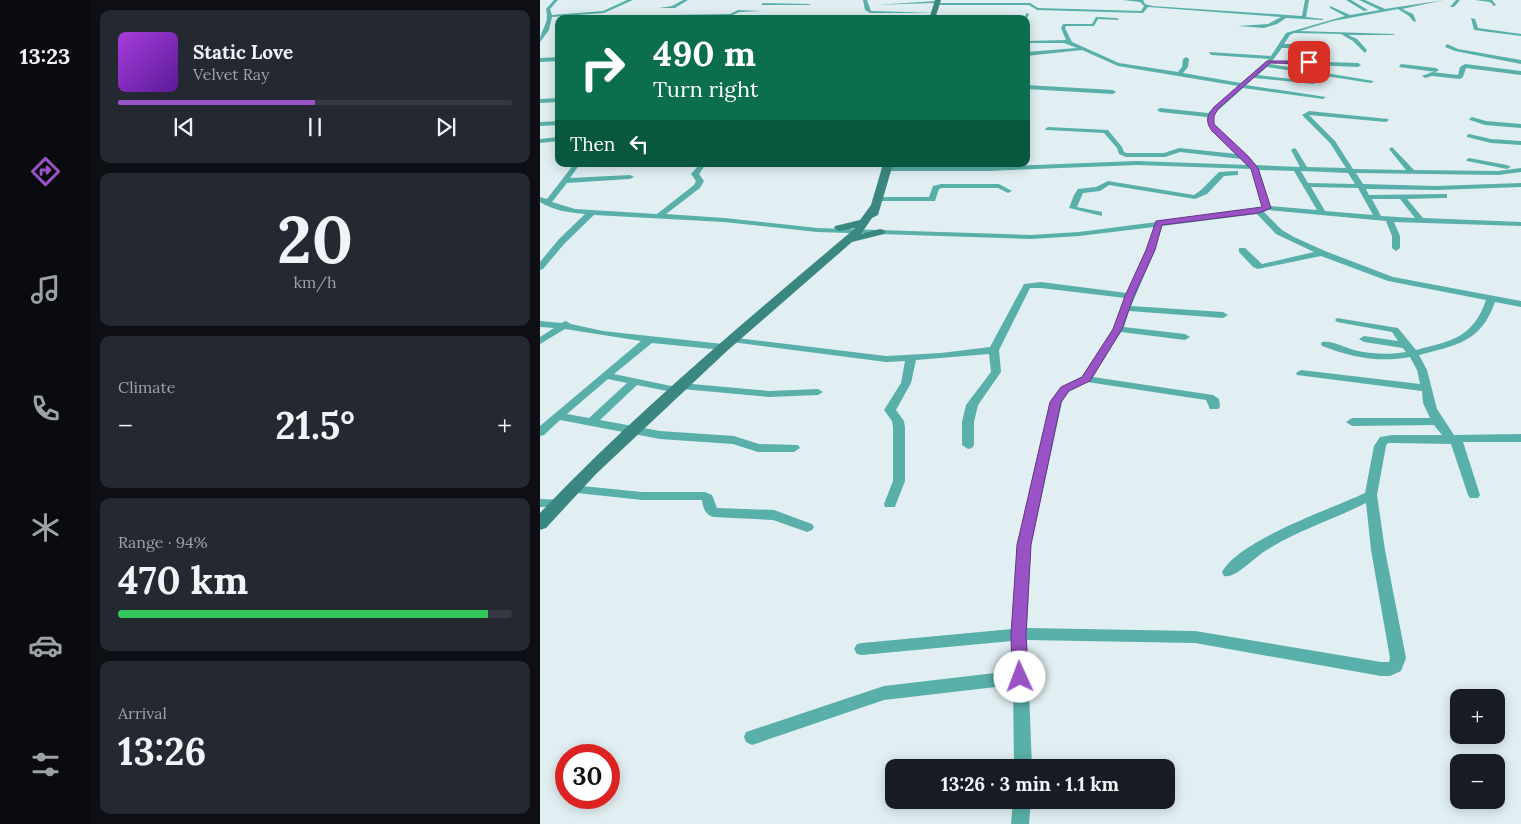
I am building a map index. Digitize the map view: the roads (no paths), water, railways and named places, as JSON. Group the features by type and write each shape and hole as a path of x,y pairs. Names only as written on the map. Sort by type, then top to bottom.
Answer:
{"main road":[{"path":"933,15 937,2"},
{"path":"540,524 572,489 728,343 823,263 833,258 860,231 875,203 887,167"},
{"path":"838,229 880,231"},
{"path":"838,229 880,231"}],"street":[{"path":"542,37 550,23 549,8 556,0"},
{"path":"540,13 604,12 631,0"},
{"path":"661,8 673,7 686,0"},
{"path":"865,0 867,10 870,12 907,15"},
{"path":"1125,0 1143,0 1142,4 1146,6 1332,20"},
{"path":"1304,18 1307,0"},
{"path":"1348,0 1371,13"},
{"path":"1361,0 1386,11"},
{"path":"1408,0 1421,5"},
{"path":"1442,0 1332,20 1291,32 1269,62 1216,108 1210,116 1210,124 1214,130 1246,157 1256,171 1263,209 1279,232 1322,253 1391,279 1521,304"},
{"path":"1452,6 1458,0"},
{"path":"1477,0 1491,1 1494,5"},
{"path":"876,5 908,1 1055,3"},
{"path":"758,15 764,2 809,5"},
{"path":"1197,9 1200,2"},
{"path":"1032,4 1034,8 1143,12 1146,6"},
{"path":"1332,7 1349,17"},
{"path":"1400,9 1411,15 1414,22"},
{"path":"690,15 731,15 740,11 760,10"},
{"path":"1240,26 1265,27 1278,22 1285,16"},
{"path":"1094,25 1096,18 1117,19"},
{"path":"1473,19 1475,28 1521,34"},
{"path":"550,23 555,22"},
{"path":"1493,31 1496,23"},
{"path":"1070,42 1063,28 1065,25 1103,26"},
{"path":"542,37 552,32"},
{"path":"1291,32 1393,34"},
{"path":"1342,33 1355,40 1365,51"},
{"path":"1030,42 1070,42 1118,64 1242,86 1323,97"},
{"path":"1281,46 1323,46"},
{"path":"1447,46 1457,50 1521,62"},
{"path":"1030,54 1084,49"},
{"path":"1210,53 1371,81"},
{"path":"540,60 555,59"},
{"path":"1180,74 1185,67 1186,59"},
{"path":"1269,62 1358,65"},
{"path":"1401,66 1462,72"},
{"path":"1425,76 1432,74 1458,77 1465,66 1521,73"},
{"path":"1254,76 1314,82"},
{"path":"1030,87 1112,92"},
{"path":"540,101 555,100"},
{"path":"1160,110 1210,116"},
{"path":"1378,218 1361,186 1333,142 1305,114 1386,120"},
{"path":"1472,118 1485,123 1521,126"},
{"path":"540,124 555,123"},
{"path":"1048,129 1106,131 1120,148 1121,153 1126,155 1165,155 1179,150 1246,157"},
{"path":"1469,136 1491,141 1521,143"},
{"path":"540,141 555,140"},
{"path":"1392,149 1412,172"},
{"path":"1294,150 1305,169"},
{"path":"1470,160 1521,170"},
{"path":"920,167 987,169 1137,163 1256,171"},
{"path":"575,167 543,202 566,210 838,229"},
{"path":"659,216 697,186 700,181 695,174 701,167"},
{"path":"1296,169 1322,212"},
{"path":"1099,214 1073,208 1078,192 1081,189 1099,189 1108,183 1195,197 1204,192 1222,174 1256,171 1305,169 1498,173 1521,170"},
{"path":"563,181 630,177"},
{"path":"1306,185 1436,188 1521,185"},
{"path":"875,203 932,199 936,188 941,186 999,186 1008,191"},
{"path":"1436,188 1443,196"},
{"path":"1367,197 1521,193"},
{"path":"1402,197 1421,220"},
{"path":"880,231 965,236 1048,237 1263,209 1322,212 1389,219 1521,224"},
{"path":"540,267 562,241 592,212"},
{"path":"1389,219 1396,236 1396,248"},
{"path":"1023,759 1019,634 1024,545 1056,402 1065,389 1086,379 1118,329 1151,250 1159,223"},
{"path":"1242,250 1260,267 1322,253"},
{"path":"968,445 968,422 972,405 996,372 994,350 1021,294 1027,286 1041,285 1128,302 1223,315"},
{"path":"1326,344 1353,354 1393,358 1414,355 1469,336 1476,329 1491,299"},
{"path":"1340,320 1391,328 1399,333 1422,370 1427,395 1436,421 1454,440 1474,495"},
{"path":"540,324 566,324 608,334 650,339 728,343 886,359 994,350"},
{"path":"540,341 566,324"},
{"path":"1118,329 1185,337"},
{"path":"540,432 605,375 650,339"},
{"path":"1364,339 1406,346"},
{"path":"890,504 899,481 898,447 900,428 898,421 890,410 906,383 911,358"},
{"path":"1301,373 1427,388"},
{"path":"605,375 679,388 779,394 818,392"},
{"path":"1086,379 1209,397 1213,399 1214,407"},
{"path":"590,423 635,381"},
{"path":"558,416 660,435 734,440 758,448 794,448"},
{"path":"1352,422 1436,421"},
{"path":"862,650 1019,634 1195,637 1374,668 1390,669 1395,666 1398,658 1371,495 1382,442 1392,439 1521,438"},
{"path":"572,489 642,496 705,496 708,498 709,507 713,512 774,515 807,527"},
{"path":"1229,572 1253,553 1285,534 1371,495"},
{"path":"540,503 559,503"},
{"path":"752,737 884,693 1020,677"},
{"path":"1020,824 1021,809"}]}
